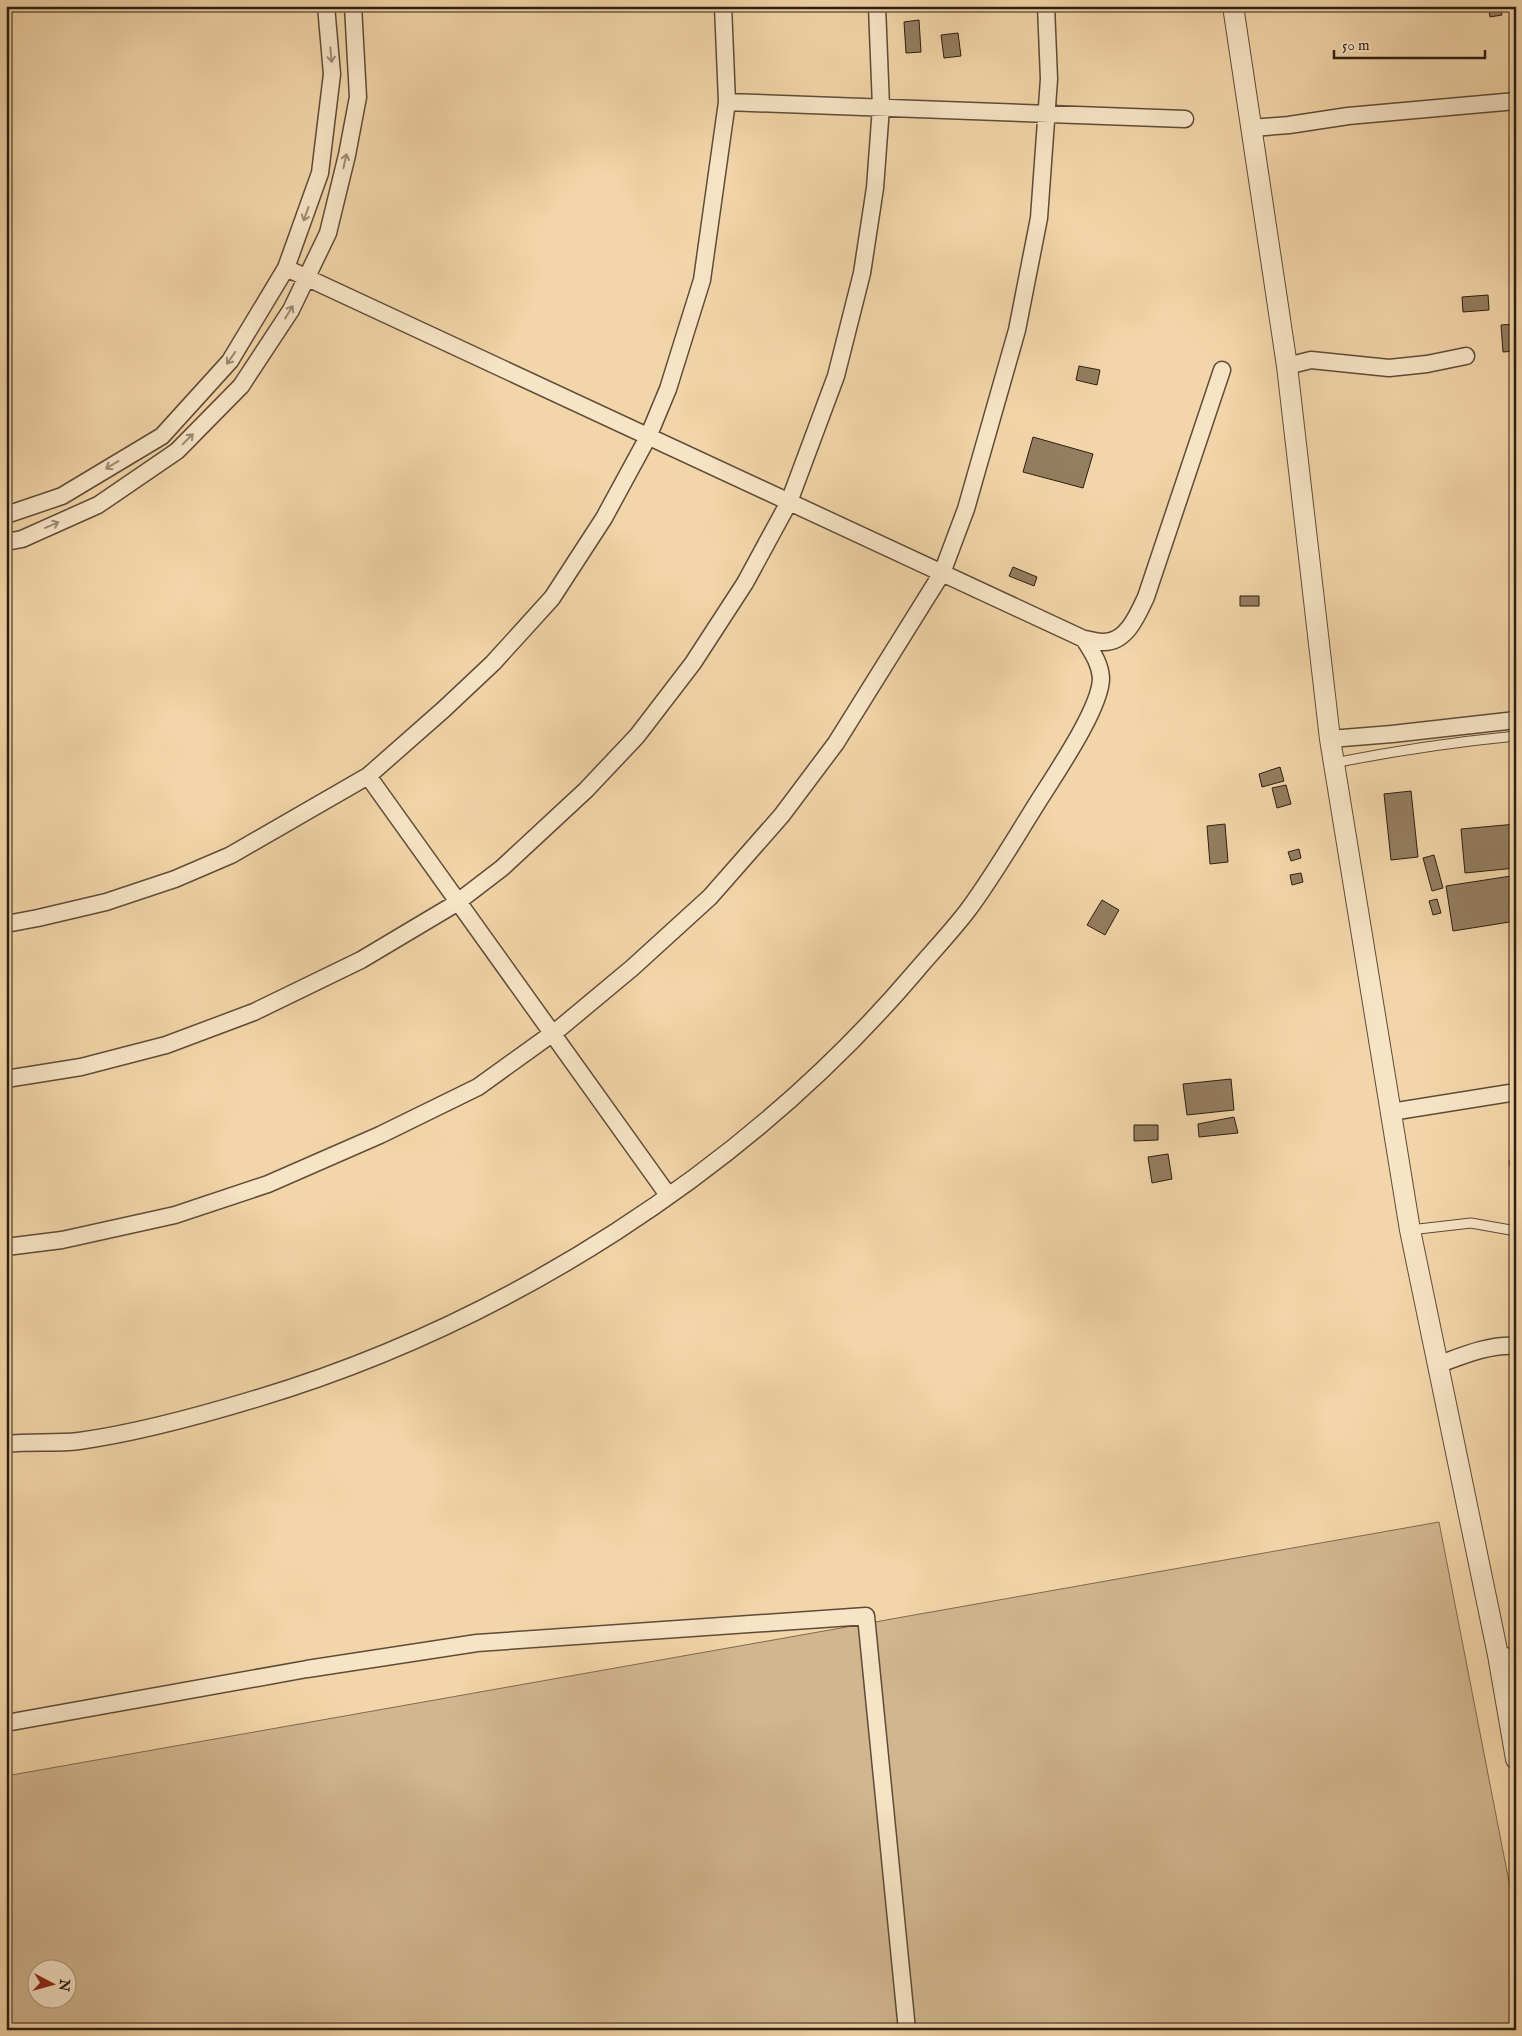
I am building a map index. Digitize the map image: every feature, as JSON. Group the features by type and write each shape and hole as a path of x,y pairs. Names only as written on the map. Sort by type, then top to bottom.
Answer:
{"street":[{"path":"6,515 62,496 162,436 230,361 286,268 320,173 332,74 326,6"},
{"path":"6,542 22,539 98,506 177,451 241,386 291,310 328,233 347,155 358,97 352,6"},
{"path":"6,924 106,902 175,879 231,855 368,776 493,663 552,598 604,518 648,437 668,389 702,280 727,102 723,6"},
{"path":"6,1079 81,1067 166,1045 254,1012 361,960 455,904 502,868 565,809 637,736 698,655 745,583 789,502 836,376 862,273 875,188 881,107 877,6"},
{"path":"6,1247 62,1240 175,1215 268,1184 380,1135 478,1087 560,1028 632,968 710,897 782,815 836,743 942,573 966,509 1014,339 1039,218 1049,79 1046,6"},
{"path":"1232,6 1287,366 1330,739 1410,1230 1437,1365 1507,1656 1516,1759"},
{"path":"1252,128 1348,116 1516,101"},
{"path":"727,102 1185,119"},
{"path":"286,268 1084,639 1106,642 1120,636 1134,621 1146,597 1222,370"},
{"path":"1287,366 1311,360 1389,368 1427,364 1466,356"},
{"path":"6,1444 77,1441 179,1421 306,1384 410,1343 505,1298 595,1245 668,1196 754,1130 830,1063 892,999 967,912 1011,846 1092,711 1101,682 1098,661 1084,639"},
{"path":"1330,739 1516,720"},
{"path":"368,776 668,1196"},
{"path":"1391,1112 1516,1092"},
{"path":"1437,1365 1474,1352 1516,1346"},
{"path":"6,1723 307,1669 477,1643 866,1616 907,2030"}],"lane":[{"path":"1334,763 1384,753 1471,740 1516,736"},
{"path":"1410,1230 1471,1223 1516,1230"}],"shaded area":[{"path":"1439,1522 1516,1918 1516,2030 6,2030 6,1776"}],"building":[{"path":"1488,6 1500,6 1502,15 1490,17"},
{"path":"919,20 921,52 906,53 904,22"},
{"path":"958,33 961,56 944,58 941,35"},
{"path":"1488,295 1489,310 1463,312 1462,297"},
{"path":"1516,324 1516,351 1503,352 1501,325"},
{"path":"1079,366 1100,370 1097,385 1076,380"},
{"path":"1033,437 1093,454 1083,488 1023,472"},
{"path":"1013,567 1037,577 1034,586 1009,576"},
{"path":"1240,596 1259,596 1259,606 1240,606"},
{"path":"1280,767 1284,781 1262,787 1259,774"},
{"path":"1286,785 1291,804 1277,808 1272,788"},
{"path":"1411,791 1418,857 1391,860 1384,794"},
{"path":"1225,824 1228,862 1210,864 1207,826"},
{"path":"1516,824 1516,868 1465,873 1461,829"},
{"path":"1299,849 1301,858 1291,861 1288,852"},
{"path":"1434,855 1443,888 1432,891 1423,858"},
{"path":"1301,873 1303,882 1292,885 1290,875"},
{"path":"1511,876 1516,921 1453,931 1446,886"},
{"path":"1437,899 1441,913 1433,915 1429,901"},
{"path":"1102,900 1119,910 1105,935 1087,925"},
{"path":"1231,1079 1234,1110 1187,1115 1183,1084"},
{"path":"1234,1117 1238,1133 1199,1137 1198,1124"},
{"path":"1134,1125 1158,1125 1158,1140 1134,1141"},
{"path":"1168,1154 1172,1179 1152,1183 1148,1157"},
{"path":"1516,1160 1516,1195 1509,1161"}]}
